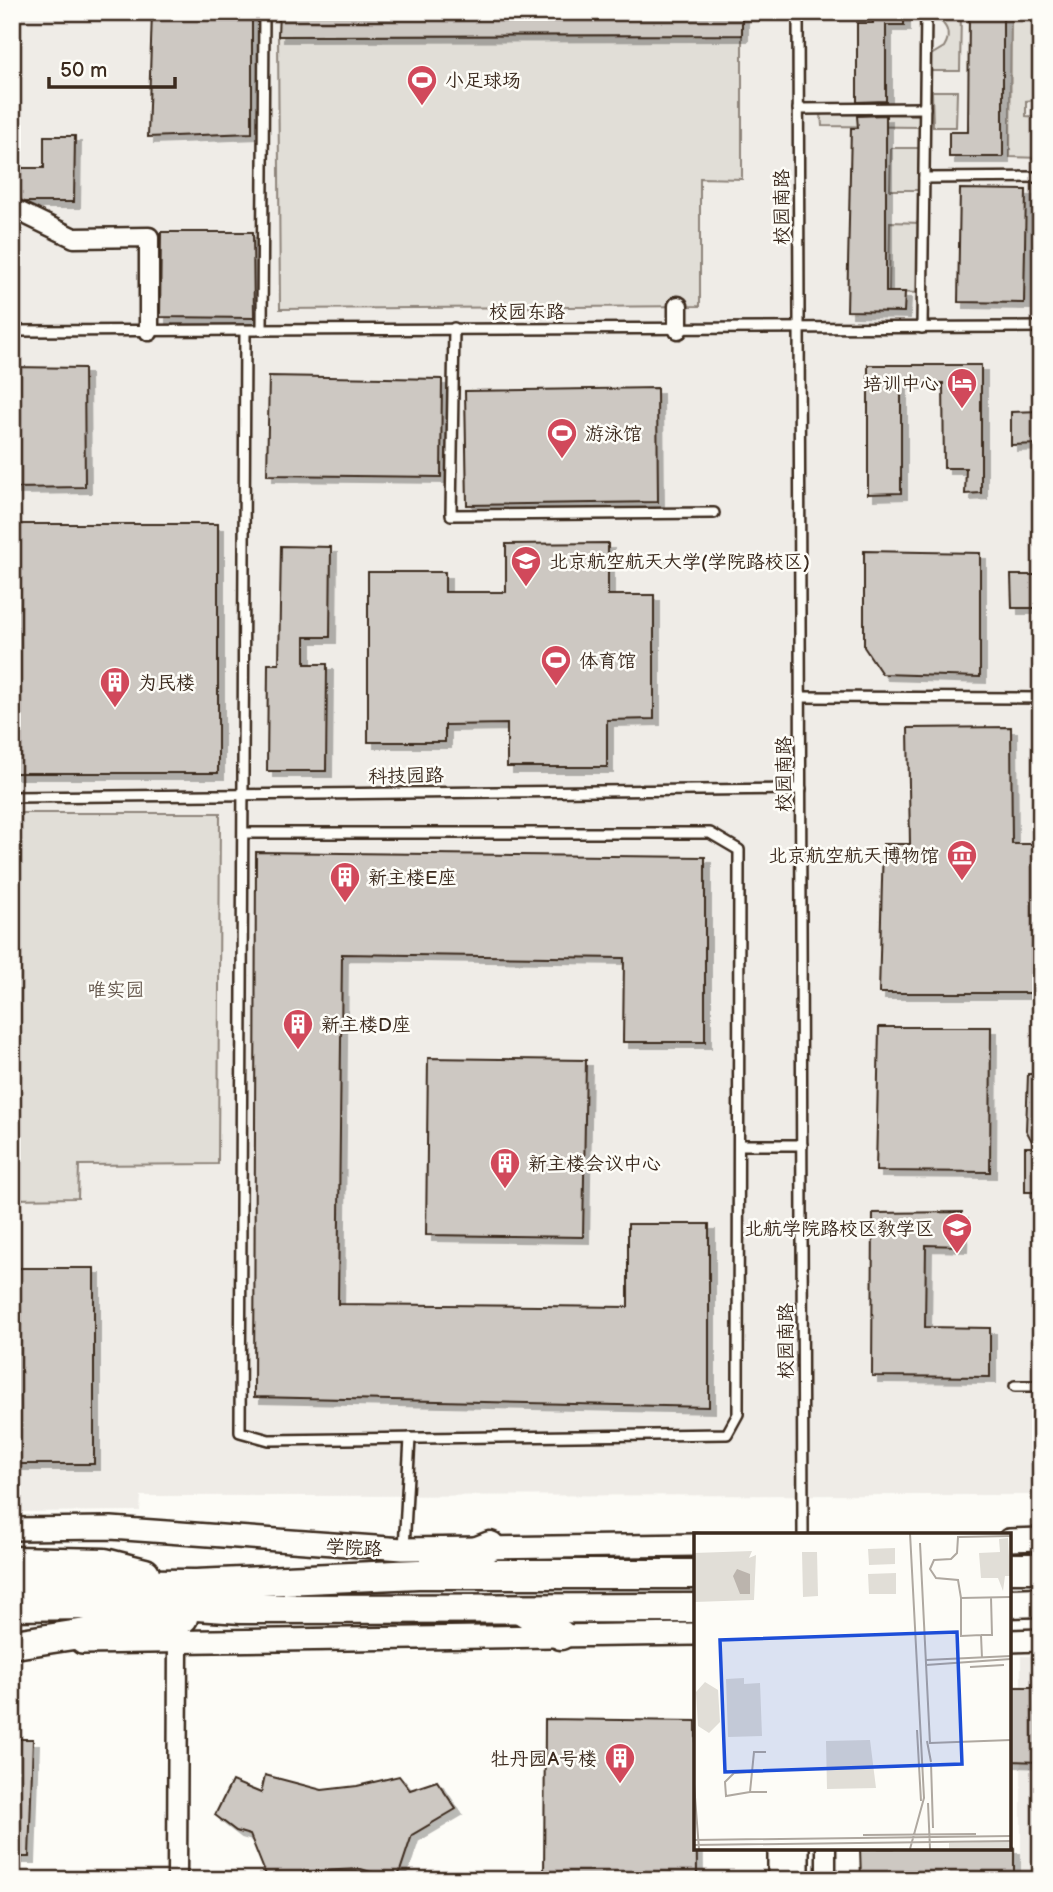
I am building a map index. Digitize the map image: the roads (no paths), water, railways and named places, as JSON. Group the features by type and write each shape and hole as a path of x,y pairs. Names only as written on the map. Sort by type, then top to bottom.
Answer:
{"highway":[{"path":"418,1574 490,1546"},
{"path":"12,1561 105,1563 196,1584"},
{"path":"1011,1568 1041,1567"},
{"name":"学院路","path":"12,1584 196,1584 418,1574 694,1574"},
{"path":"1011,1604 1041,1602"},
{"path":"12,1606 167,1604 242,1609 694,1608"},
{"path":"17,1643 242,1609"},
{"path":"522,1609 561,1635"}],"street":[{"path":"12,208 74,238 149,237 149,331"},
{"path":"678,306 678,329"},
{"name":"学院路","path":"12,1529 111,1528 404,1549 694,1545"},
{"path":"1011,1540 1041,1539"},
{"path":"17,1643 178,1644 694,1634"},
{"path":"1011,1641 1041,1640"},
{"path":"177,1880 178,1644"},
{"path":"779,1850 779,1880"},
{"path":"798,1850 798,1880"},
{"path":"826,1850 826,1880"}],"lane":[{"path":"262,330 264,12"},
{"name":"校园南路","path":"798,12 803,1533"},
{"path":"922,328 926,12"},
{"path":"799,109 925,108"},
{"path":"924,177 1041,177"},
{"name":"校园东路","path":"12,331 1041,327"},
{"path":"454,328 451,515 715,513"},
{"path":"243,834 710,833 739,850 738,1414 727,1434 269,1440 240,1432 244,331"},
{"path":"800,697 1041,698"},
{"name":"科技园路","path":"12,797 800,789"},
{"path":"739,1145 802,1145"},
{"path":"1015,1386 1041,1386"},
{"path":"404,1549 410,1438"}],"place":[{"name":"小足球场","path":"422,107"},
{"name":"培训中心","path":"962,410"},
{"name":"游泳馆","path":"562,460"},
{"name":"北京航空航天大学(学院路校区)","path":"526,588"},
{"name":"体育馆","path":"556,687"},
{"name":"为民楼","path":"115,709"},
{"name":"北京航空航天博物馆","path":"962,882"},
{"name":"新主楼E座","path":"345,904"},
{"name":"新主楼D座","path":"298,1051"},
{"name":"新主楼会议中心","path":"505,1190"},
{"name":"北航学院路校区教学区","path":"957,1255"},
{"name":"牡丹园A号楼","path":"620,1785"}],"park label":[{"name":"唯实园","path":"116,989"}]}
